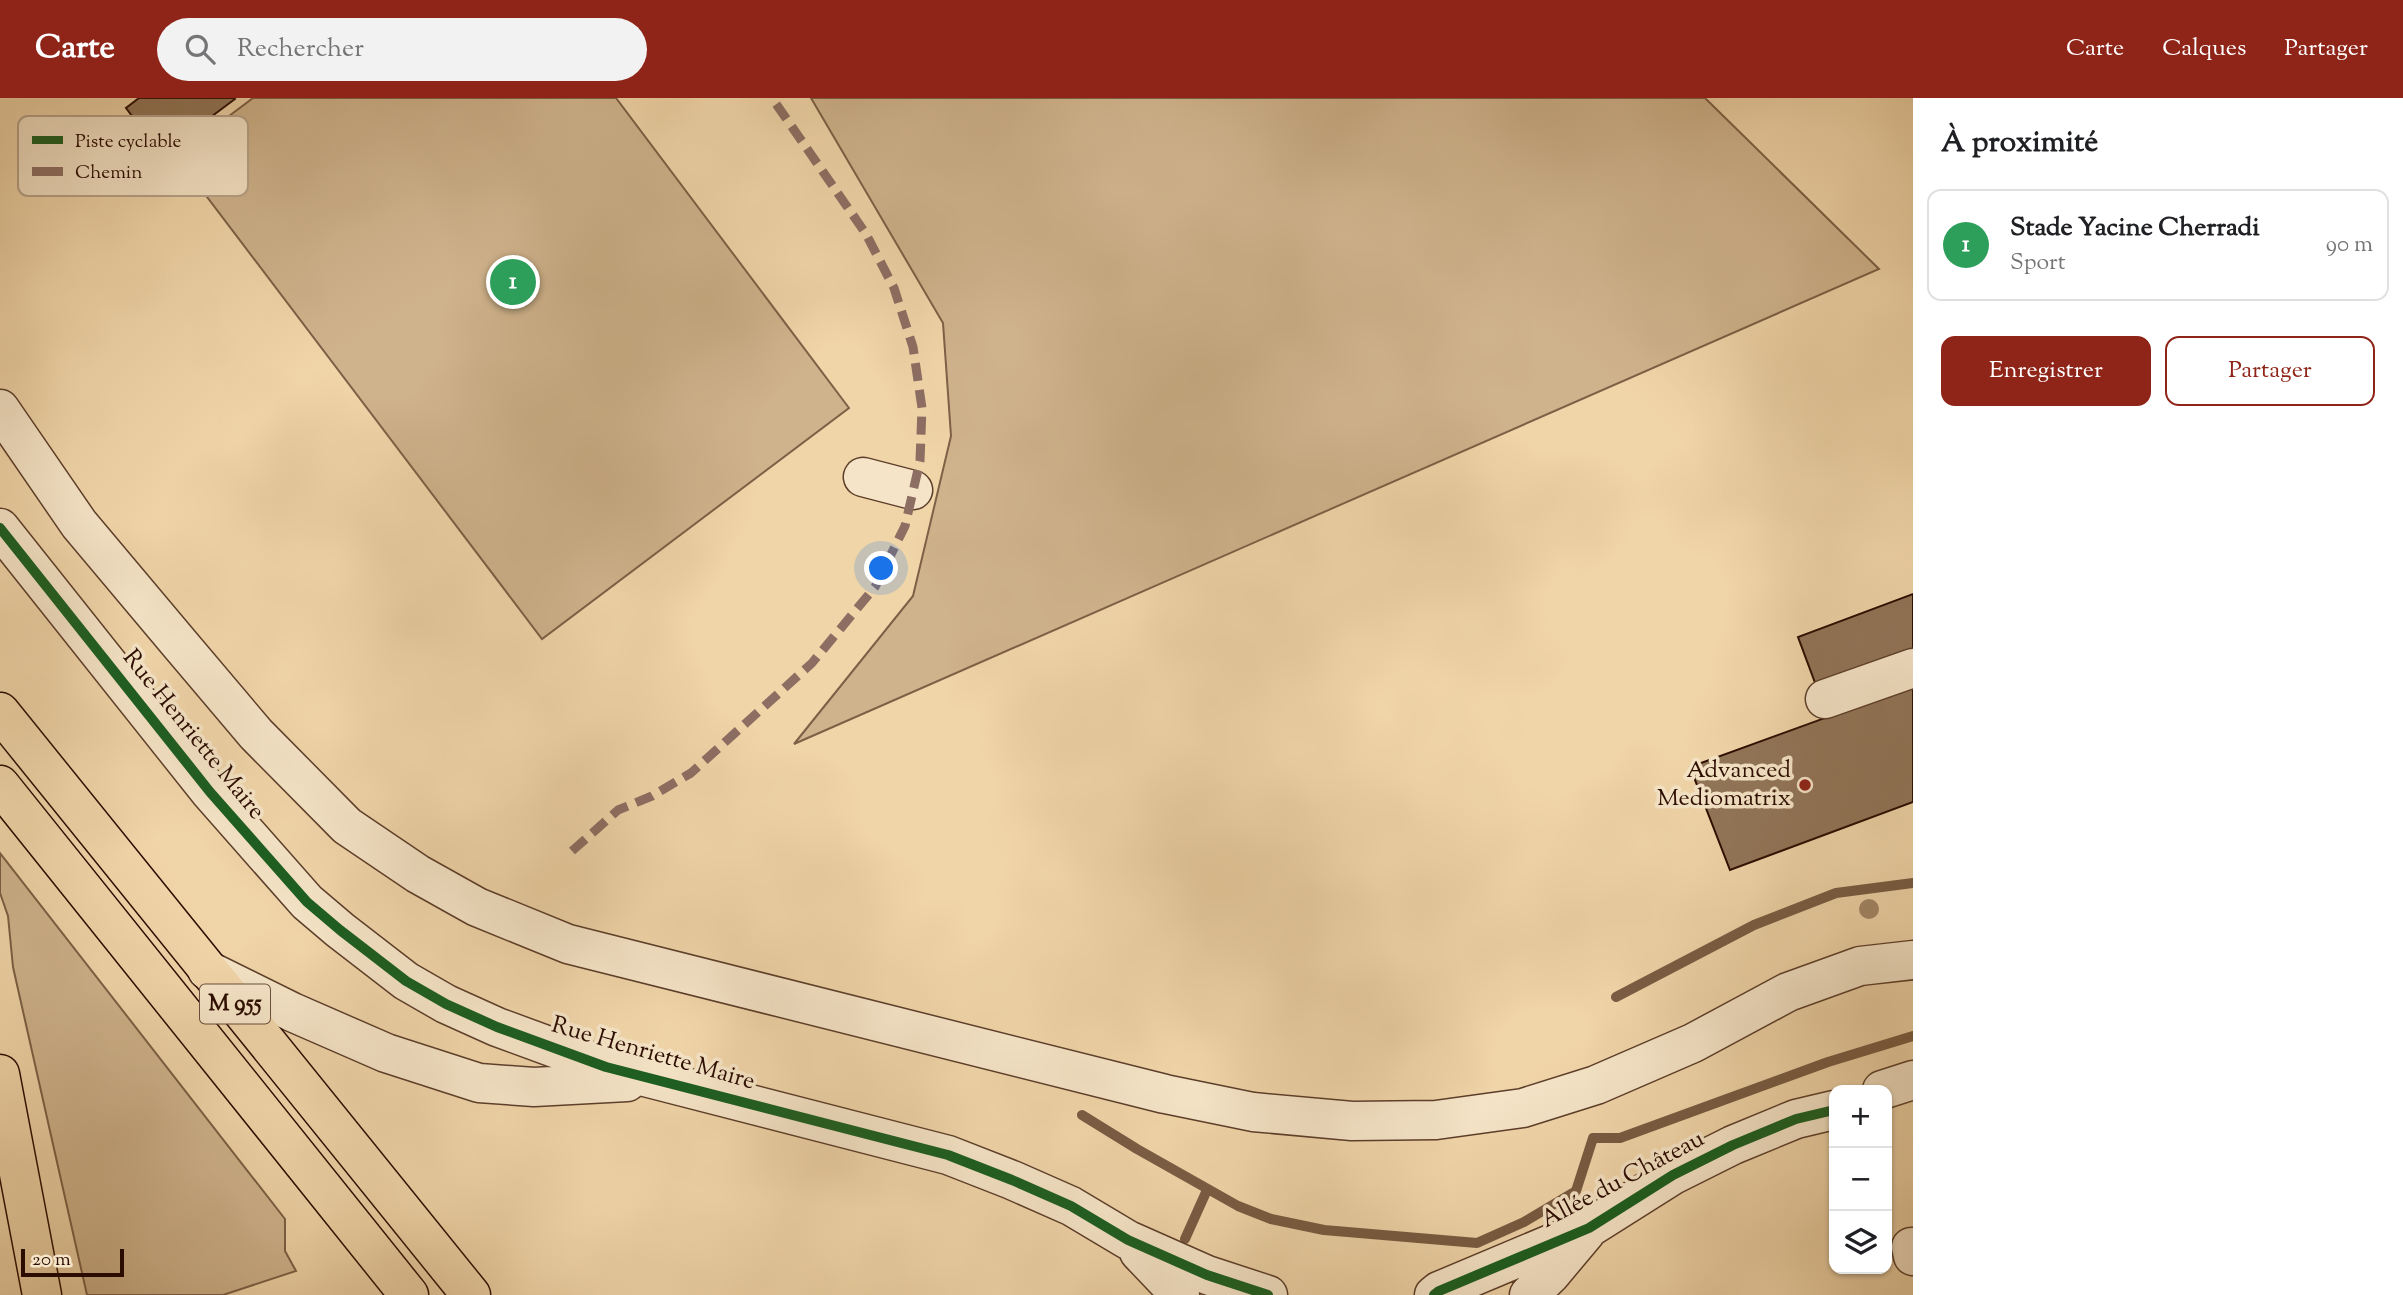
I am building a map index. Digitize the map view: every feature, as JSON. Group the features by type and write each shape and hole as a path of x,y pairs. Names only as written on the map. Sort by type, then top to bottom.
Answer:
{"highway":[{"name":"M 955","path":"0,712 471,1295"},
{"name":"M 955","path":"0,785 409,1295"},
{"path":"0,1074 42,1295"}],"street":[{"path":"0,409 79,524 256,734 347,826 418,874 478,907 568,944 1165,1094 1253,1112 1352,1122 1436,1120 1523,1108 1596,1084 1693,1043 1788,992 1860,965 1913,960"},
{"path":"863,477 914,490"},
{"name":"Rue Henriette Maire","path":"0,528 210,792 307,902 406,981 446,1004 556,1051 606,1067 948,1155 1070,1206 1128,1240 1207,1275 1268,1295"},
{"path":"1825,699 1913,668"},
{"path":"207,970 292,1012 386,1053 479,1083 534,1087 657,1080"},
{"path":"1892,1087 1913,1080"},
{"path":"1892,1108 1913,1109"},
{"name":"Allée du Château","path":"1434,1295 1589,1228 1673,1175 1732,1145 1796,1119 1829,1111"},
{"name":"Allée du Château","path":"1529,1295 1550,1275 1589,1228"},
{"name":"Rue Henriette Maire","path":"1128,1240 1180,1295"}],"shaded area":[{"path":"253,98 616,98 849,408 542,639 206,196 248,196 248,116 229,116"},
{"path":"811,98 1705,98 1879,269 794,744 913,596 951,436 943,323"},
{"path":"0,853 285,1219 285,1251 296,1271 223,1295 87,1295 13,967 8,916 0,893"}],"building":[{"path":"139,98 235,99 212,116 132,116 126,108"},
{"path":"1913,594 1913,652 1817,688 1798,637"},
{"name":"Advanced Mediomatrix","path":"1913,686 1913,802 1730,870 1690,767"}],"waterway":[{"path":"1616,997 1754,925 1836,893 1913,883"},
{"path":"1082,1115 1238,1206 1271,1219 1324,1230 1477,1243 1524,1222 1576,1191 1593,1138 1620,1138 1828,1062 1913,1036"},
{"path":"1185,1239 1207,1190"}],"marked path":[{"path":"572,851 618,810 652,796 691,773 812,663 875,587 905,526 920,461 922,408 913,347 894,288 866,234 772,98"}],"cycle path":[{"path":"0,528 210,792 307,902 406,981 446,1004 497,1027 606,1067 948,1155 1071,1206 1128,1240 1207,1275 1268,1295"},
{"path":"1434,1295 1589,1228 1673,1175 1733,1145 1796,1119 1829,1111"}],"place":[{"name":"Stade Yacine Cherradi","path":"513,282"},
{"name":"Advanced Mediomatrix","path":"1805,785"}]}
